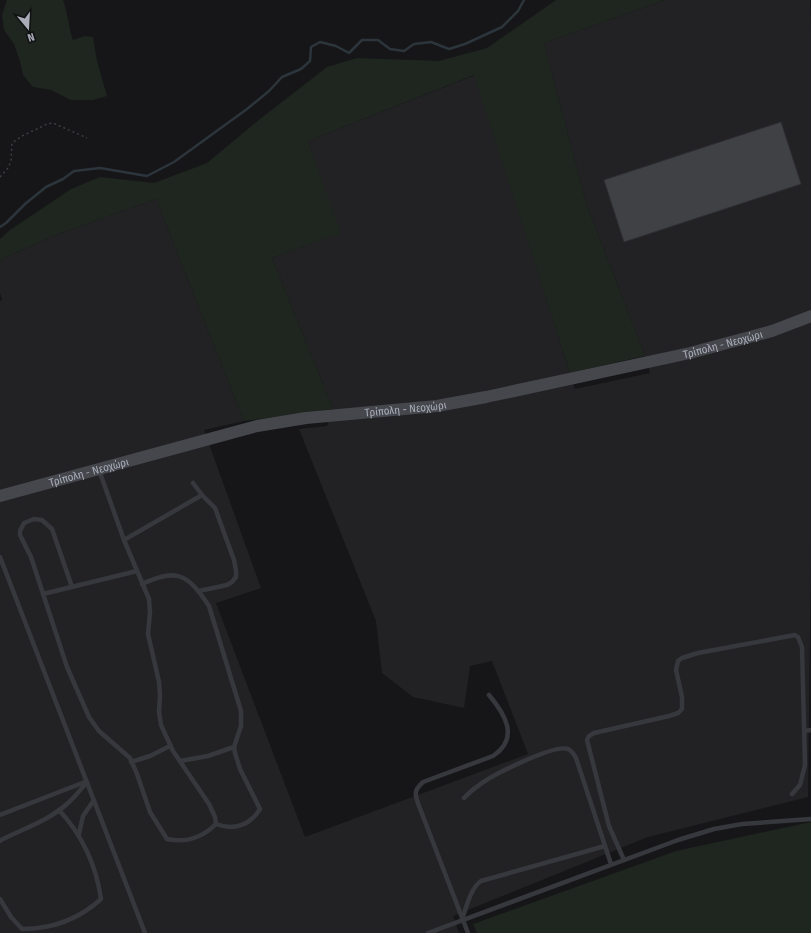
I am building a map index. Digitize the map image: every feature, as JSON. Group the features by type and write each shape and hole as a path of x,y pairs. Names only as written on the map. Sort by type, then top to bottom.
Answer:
{"main road":[{"name":"Τρίπολη - Νεοχώρι","path":"0,496 257,426 306,418 436,406 563,381 722,345 772,331 811,316"}],"lane":[{"path":"98,469 150,606 148,634 159,682 159,712 161,725 170,746 209,804 215,817 216,824"},
{"path":"193,483 215,508 234,560 236,571 236,577 227,585 199,591"},
{"path":"124,540 202,495"},
{"path":"72,588 52,529 42,520 34,519 24,523 20,531 20,535 31,557 67,667 89,716 99,731 130,758 150,812 167,839 179,841 192,839 205,834 216,824"},
{"path":"0,557 145,933"},
{"path":"43,594 137,571"},
{"path":"142,584 172,575 180,576 189,581 199,591 208,606 241,711 241,726 234,747 240,769 260,809 253,819 242,825 226,827 216,824"},
{"path":"624,860 609,826 588,740 589,736 594,732 678,713 682,709 682,697 676,670 678,662 682,658 698,653 794,635 798,637 802,647 804,772 800,785 792,794"},
{"path":"468,933 419,806 416,791 423,782 493,756 501,750 508,739 508,727 498,705 489,695"},
{"path":"804,731 811,730"},
{"path":"131,762 150,756 170,746"},
{"path":"180,761 208,756 234,747"},
{"path":"464,798 478,785 518,764 549,751 560,748 567,749 572,752 576,758 611,864"},
{"path":"0,841 59,810 69,802 87,782"},
{"path":"0,815 87,782"},
{"path":"79,834 84,816 94,800"},
{"path":"0,899 11,917 22,929 42,928 60,924 78,916 101,899 97,876 89,854 79,834 59,810"},
{"path":"428,933 611,864 714,829 742,824 811,819"},
{"path":"462,920 472,890 482,881 606,846"}],"path":[{"path":"0,177 8,168 11,161 12,142 47,124 53,123 87,138"}],"shaded area":[{"path":"7,0 63,0 73,40 85,36 93,37 97,61 107,96 93,100 71,100 51,90 33,87 23,75 14,44 4,30 2,15"},
{"path":"556,0 665,0 544,43 586,203 645,356 570,373 474,75 308,141 341,233 272,258 333,409 244,421 156,199 53,236 0,260 0,239 10,230 71,189 100,177 154,183 207,163 260,119 327,67 357,58 439,61 487,48"},
{"path":"665,0 810,0 811,547 808,797 648,837 453,916 459,933 0,933 0,301 2,300 0,293 0,260 53,236 156,199 244,421 204,430 261,588 216,603 305,837 528,754 492,661 470,666 464,708 413,697 382,673 376,621 299,429 327,426 333,409 272,258 340,233 308,141 475,75 575,389 650,373 645,356 586,203 544,43"},
{"path":"811,822 811,933 477,933 473,924 676,851"}],"building":[{"path":"781,122 801,184 624,242 604,180"}],"waterway":[{"path":"0,227 46,187 63,179 74,171 100,168 147,176 174,162 247,109 269,91 282,77 301,69 310,61 311,47 320,42 336,46 349,53 362,40 378,40 390,49 404,51 414,44 431,42 449,49 465,44 502,27 518,11 524,0"}]}
